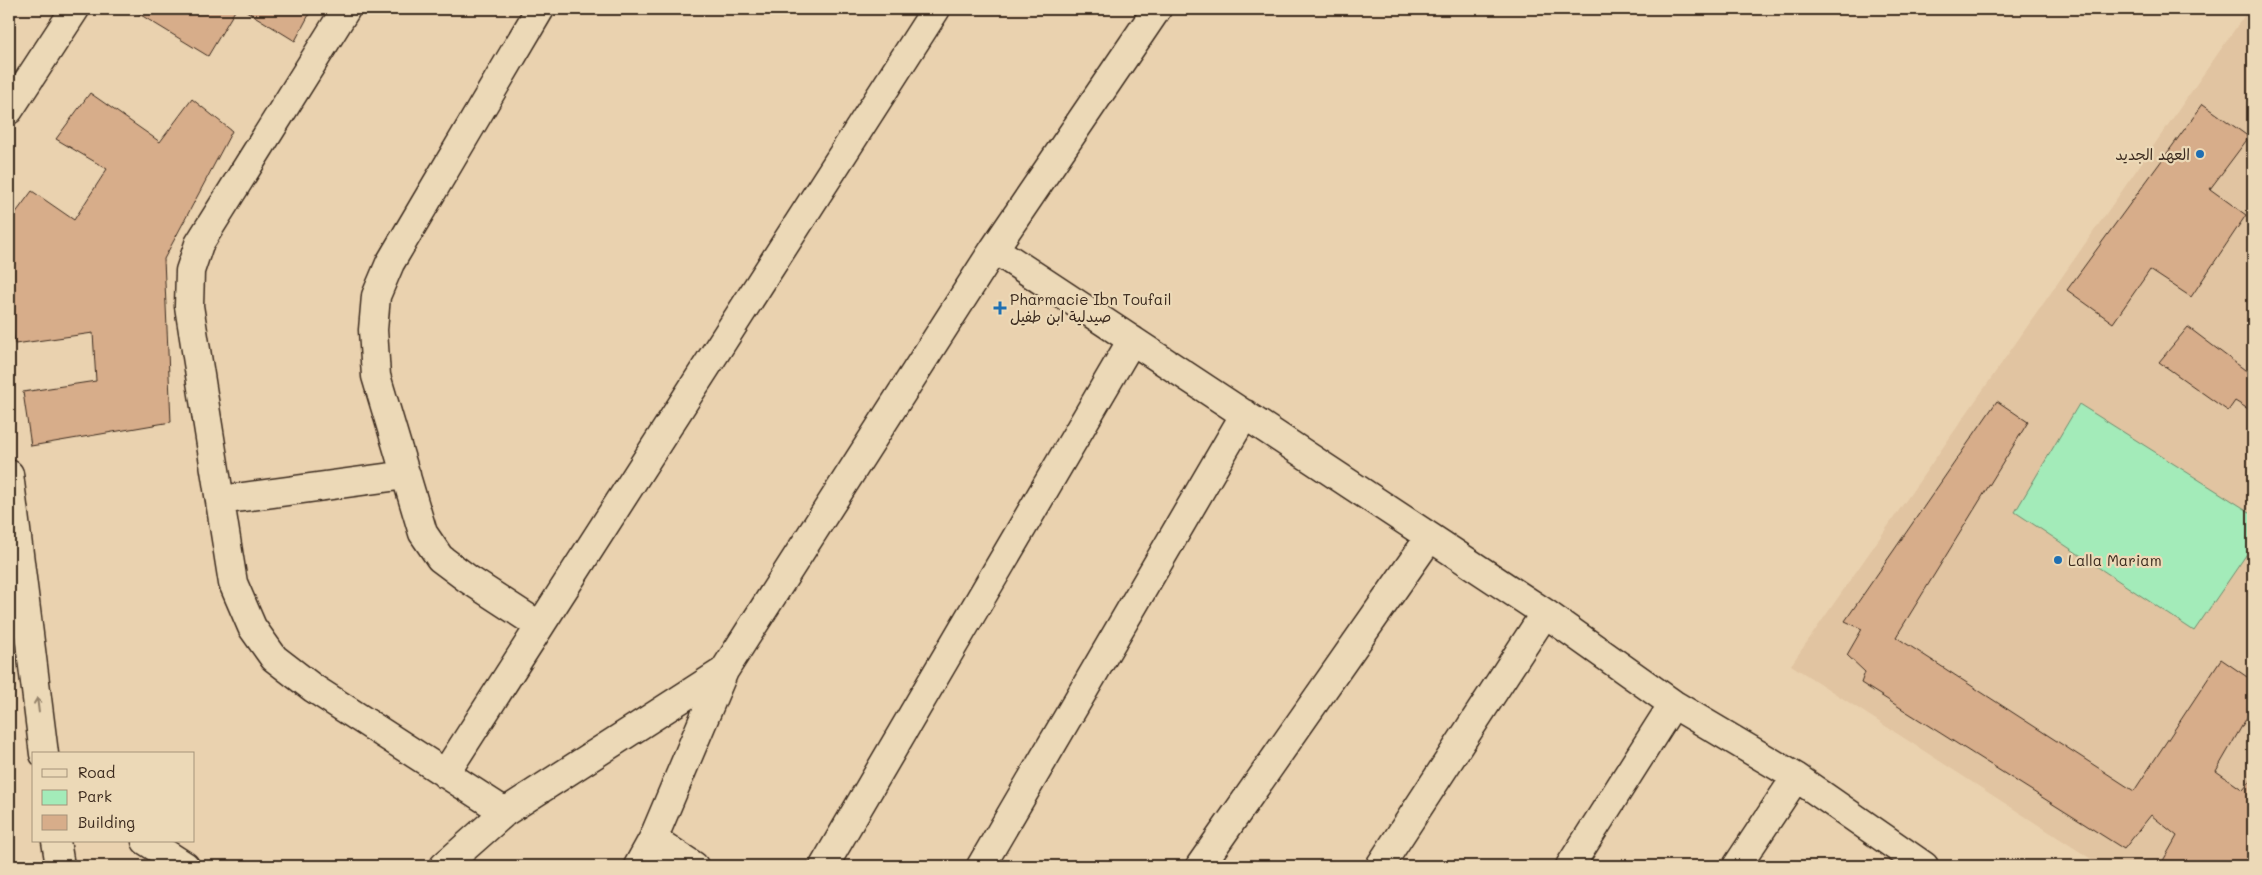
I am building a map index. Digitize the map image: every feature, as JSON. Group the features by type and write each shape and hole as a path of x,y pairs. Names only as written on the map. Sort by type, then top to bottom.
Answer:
{"street":[{"path":"9,110 75,9"},
{"path":"346,9 199,244 190,271 190,306 234,583 252,627 274,658 313,688 505,812"},
{"path":"540,9 390,263 376,296 373,330 376,376 423,533 440,558 468,579 540,626"},
{"path":"446,774 936,9"},
{"path":"638,866 653,839 724,671 994,250 1157,9"},
{"path":"994,250 1545,613 1673,704 1796,777 1915,864"},
{"path":"824,866 1132,340"},
{"path":"981,866 1245,414"},
{"path":"9,474 44,752"},
{"path":"221,500 406,475"},
{"path":"1200,866 1430,537"},
{"path":"1380,866 1545,613"},
{"path":"444,866 505,812 724,671"},
{"path":"1570,866 1673,704"},
{"path":"1736,866 1796,777"},
{"path":"653,839 694,866"},
{"path":"56,842 60,866"},
{"path":"148,842 185,866"}],"shaded area":[{"name":"Lalla Mariam","path":"2249,9 2253,9 2253,866 2102,866 1791,665"}],"green space":[{"path":"2079,404 2253,514 2253,545 2194,631 2015,512"}],"building":[{"path":"131,9 236,9 208,56"},
{"path":"243,9 312,9 295,41"},
{"path":"90,93 160,142 192,99 232,131 164,259 171,422 31,446 23,392 96,381 93,333 15,344 9,309 9,222 32,191 74,220 107,169 56,139"},
{"path":"2203,104 2249,137 2210,189 2246,215 2191,297 2150,270 2113,323 2067,290"},
{"path":"2188,327 2253,376 2253,412 2235,401 2228,411 2159,362"},
{"path":"1997,401 2028,422 1896,637 2134,791 2221,659 2253,681 2253,707 2216,771 2243,790 2253,778 2253,866 2160,866 2177,836 2151,815 2124,849 1861,683 1865,672 1847,655 1862,629 1845,621"}],"place":[{"name":"العهد الجديد","path":"2200,154"},
{"name":"Pharmacie Ibn Toufail صيدلية ابن طفيل","path":"1000,308"},
{"name":"Lalla Mariam","path":"2058,560"}]}
